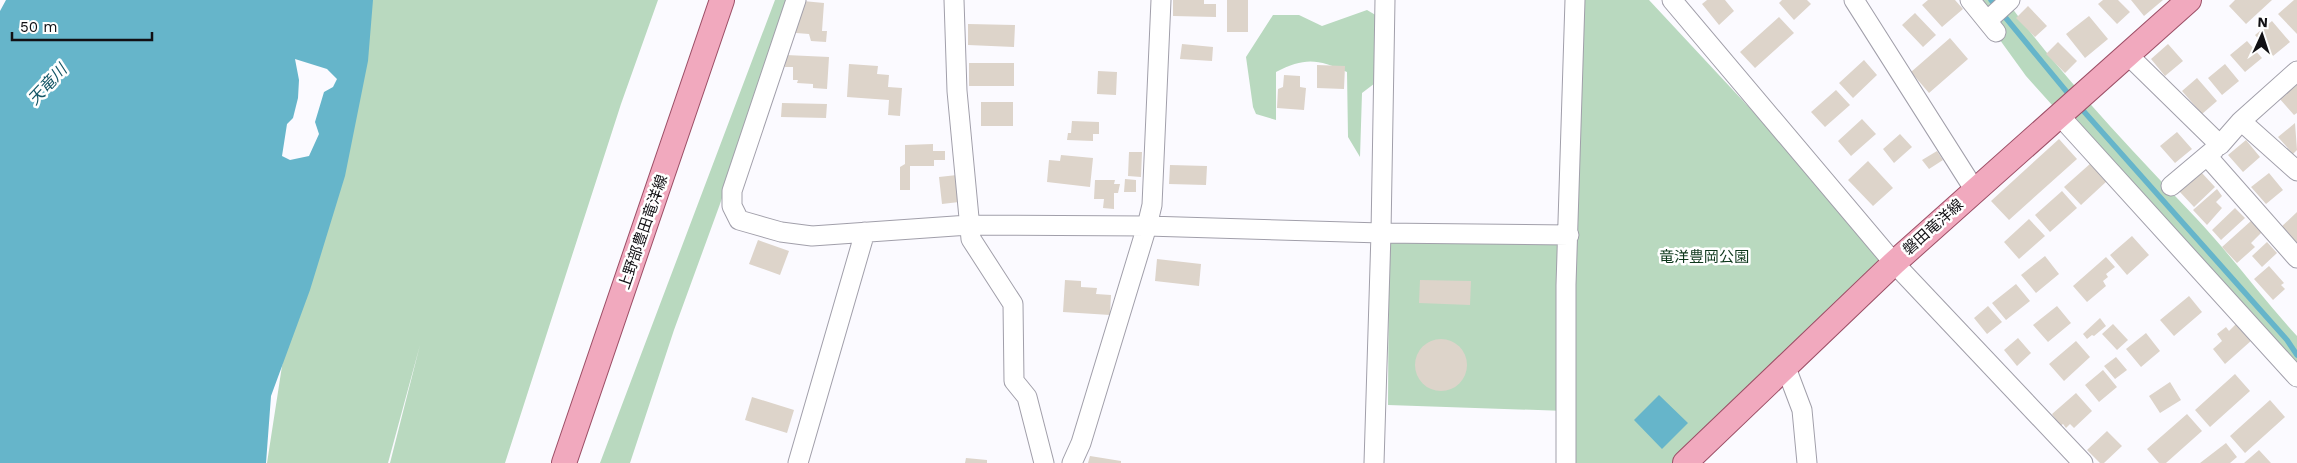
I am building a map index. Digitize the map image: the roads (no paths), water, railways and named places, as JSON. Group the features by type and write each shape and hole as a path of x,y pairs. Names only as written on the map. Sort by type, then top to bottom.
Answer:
{"main road":[{"name":"上野部豊田竜洋線","path":"564,463 722,0"},
{"name":"磐田竜洋線","path":"1685,463 1786,365 1974,189 2189,0"}],"street":[{"path":"796,0 732,190 732,206 739,220 781,232 812,236 969,225 1147,226 1381,233 1569,235"},
{"path":"954,0 957,91 971,239 1013,304 1014,381 1026,396 1044,463"},
{"path":"1072,463 1080,443 1152,205 1161,0"},
{"path":"1374,463 1381,233 1385,0"},
{"path":"1566,463 1566,285 1575,0"},
{"path":"1672,0 1894,263 2064,454 2083,463"},
{"path":"1854,0 1974,189"},
{"path":"1970,0 1991,27 2010,0"},
{"path":"2128,55 2213,150 2297,258"},
{"path":"2171,186 2297,72"},
{"path":"2062,113 2297,377"},
{"path":"2241,121 2297,171"},
{"path":"798,463 865,232"},
{"path":"1786,365 1802,410 1807,463"}],"water":[{"name":"天竜川","path":"6,0 373,0 368,61 345,176 310,290 271,396 266,463 0,463 0,11","holes":["295,59 327,69 337,79 333,87 324,92 315,122 319,134 309,156 290,160 282,156 287,124 293,118 298,98 299,80"]},
{"path":"1659,395 1688,423 1662,449 1634,420"}],"waterway":[{"path":"1991,0 2071,97"},
{"path":"2079,106 2287,340 2297,355"}],"park label":[{"name":"竜洋豊岡公園","path":"1704,257"}]}
